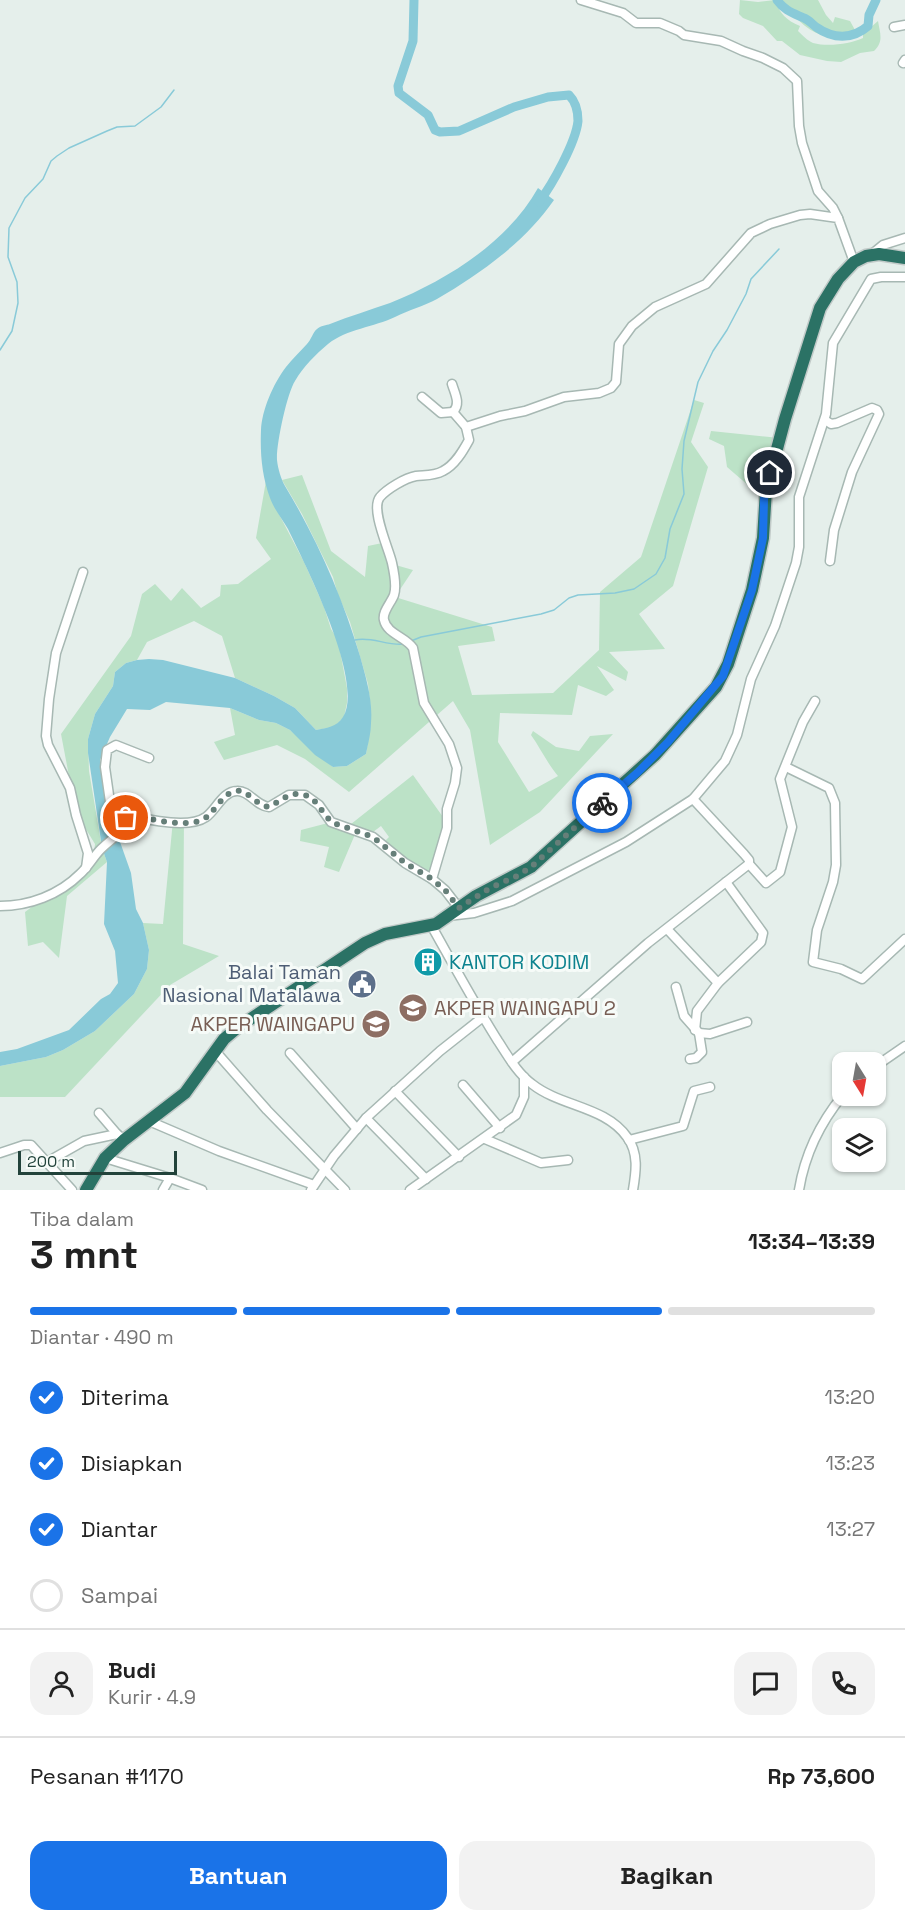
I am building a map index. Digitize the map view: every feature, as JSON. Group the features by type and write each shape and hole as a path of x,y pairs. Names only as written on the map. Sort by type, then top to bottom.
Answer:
{"highway":[{"path":"86,1190 121,1137 149,1120 185,1093 224,1039 248,1019 365,943 385,934 431,925 490,888 523,873 655,755 687,721 723,676 752,590 763,538 766,490 813,324 829,293 854,262 872,255 905,258"}],"street":[{"path":"581,0 623,13 636,23 660,23 684,35 722,41 774,62 790,73 797,81 799,89 801,137 815,183 819,194 833,208 838,218 854,262"},
{"path":"894,27 905,26"},
{"path":"466,427 525,411 564,397 605,391 616,382 619,344 632,326 655,307 706,284 751,233 783,219 801,215 838,218"},
{"path":"872,255 883,245 905,238"},
{"path":"447,916 474,913 523,896 626,842 693,799 713,777 731,749 748,686 791,582 799,547 799,497 825,420 831,350 848,316 872,279 905,277"},
{"path":"422,397 441,413 453,412 458,405 452,384"},
{"path":"825,420 831,424 837,423 873,408 879,414 852,472 833,535 831,561"},
{"path":"432,879 447,828 447,808 457,768 448,744 424,703 413,648 384,624 383,616 394,595 395,585 392,564 376,505 378,498 409,478 435,474 447,468 457,458 469,440 466,427 453,412"},
{"path":"83,572 56,653 46,736 48,745 70,788 88,853 86,867"},
{"path":"693,799 744,854 764,882 768,882 780,872 792,826 780,782 803,723 815,701"},
{"path":"149,758 119,747 112,746 107,750 105,767 110,807 113,810 158,821 191,822 205,818 228,794 234,791 240,790 260,805 269,807 289,795 305,795 319,805 331,822 373,837 405,863 432,879 445,890 459,908"},
{"path":"786,767 829,788 835,803 835,876 817,930 813,962 841,969 862,979 905,939"},
{"path":"0,906 43,898 69,883 102,848 122,831 127,813"},
{"path":"512,1062 578,1003 749,864"},
{"path":"684,1016 697,1011 718,982 761,942 764,936 726,882"},
{"path":"431,925 483,1017 524,1077 547,1095 603,1116 615,1124 629,1140 635,1153 636,1165 633,1190"},
{"path":"667,929 718,982"},
{"path":"676,987 684,1016 697,1031 710,1034 747,1022"},
{"path":"690,1059 696,1058 702,1052 697,1031 697,1011"},
{"path":"149,1120 312,1188 324,1169 366,1118 440,1051 483,1017"},
{"path":"886,1059 905,1046"},
{"path":"216,1052 267,1110 345,1190"},
{"path":"290,1053 357,1129"},
{"path":"410,1190 516,1115 523,1102 524,1077"},
{"path":"463,1085 500,1128"},
{"path":"629,1140 682,1126 694,1091 710,1087"},
{"path":"395,1091 459,1157"},
{"path":"523,1102 535,1096 547,1095"},
{"path":"799,1190 812,1142 834,1106"},
{"path":"99,1113 121,1137"},
{"path":"366,1118 426,1179"},
{"path":"47,1162 84,1141 121,1137"},
{"path":"485,1139 541,1163 568,1160"},
{"path":"0,1153 31,1145 72,1190"},
{"path":"105,1158 202,1190"},
{"path":"163,1190 170,1178"}],"green space":[{"path":"740,0 758,2 775,0 784,16 800,26 798,31 813,43 832,45 858,40 863,38 863,34 878,21 880,41 874,51 860,53 841,62 800,55 782,41 777,41 763,26 743,18 739,14"},
{"path":"782,0 818,0 833,23 835,17 850,21 855,30 830,35 816,33 799,21"},
{"path":"694,400 704,403 691,442 708,467 673,586 639,614 665,649 609,652 628,672 626,681 597,666 614,690 606,696 578,685 572,715 500,713 498,742 529,792 558,776 531,735 533,731 556,747 579,751 590,736 613,734 540,812 490,845 470,730 453,701 349,792 305,759 277,745 224,760 214,742 235,735 230,708 290,730 333,767 347,766 366,754 371,723 368,684 350,622 333,577 302,514 282,480 302,475 331,551 365,577 368,546 387,542 392,564 413,570 395,597 492,627 495,641 458,646 472,695 553,693 599,650 600,592 641,557"},
{"path":"711,431 780,438 764,499 727,467 724,446 709,439"},
{"path":"266,481 271,499 304,562 331,629 338,640 347,688 344,717 334,727 316,730 295,708 235,678 222,636 194,621 147,642 137,660 126,663 115,672 113,686 95,714 88,739 89,771 102,848 107,862 67,896 59,958 43,942 28,946 25,912 93,862 95,844 76,813 61,734 131,636 142,594 155,584 171,601 182,588 201,608 220,596 221,585 238,584 271,559 256,538"},
{"path":"413,775 443,817 437,858 428,879 381,845 389,837 381,826 369,835 356,832 339,872 324,867 329,847 300,841 301,830 328,823 346,828"},
{"path":"184,819 183,944 219,956 170,985 65,1097 0,1097 0,1066 46,1057 63,1050 95,1031 134,994 147,969 149,950 143,923 163,924 173,820"}],"water":[{"path":"538,188 554,200 530,230 501,256 432,301 335,339 314,356 295,381 289,396 278,443 278,467 328,568 360,656 371,706 366,754 347,766 333,767 315,755 290,730 230,708 166,702 150,710 127,709 110,737 100,760 107,805 131,873 136,909 143,923 149,950 147,969 134,994 95,1031 46,1057 0,1066 0,1052 17,1049 69,1030 101,999 110,994 118,983 115,951 104,924 107,862 102,848 88,753 88,739 95,714 113,686 115,672 126,663 137,660 163,660 235,678 295,708 316,730 334,725 343,717 348,700 340,651 307,568 272,502 263,473 262,422 269,397 281,374 318,328 411,294 454,271 474,257 510,226"}],"waterway":[{"path":"414,0 413,41 398,86 399,93 428,115 435,130 459,131 514,107 548,97 569,95 573,100 578,121 573,140 557,174 539,202"},
{"path":"777,0 786,9 806,19 822,31 836,36 856,34 868,26 869,15 876,0"},
{"path":"0,350 12,331 18,303 17,282 8,257 9,228 25,198 43,179 51,161 57,156 69,148 117,127 135,126 161,107 174,90"},
{"path":"411,641 421,637 541,614 554,610 569,598 578,595 615,593 634,589 656,574 665,558 670,529 684,494 682,469 684,441 698,382 746,294 751,279 779,249"},
{"path":"355,640 367,639 404,644"}],"way so far":[{"path":"126,818 127,813 158,821 191,822 205,818 228,794 240,790 260,805 269,807 289,795 305,795 319,805 331,822 373,837 405,863 430,878 445,890 459,908 490,888 523,873 602,803"}],"place":[{"name":"KANTOR KODIM","path":"428,962"},
{"name":"Balai Taman Nasional Matalawa","path":"362,984"},
{"name":"AKPER WAINGAPU 2","path":"413,1008"},
{"name":"AKPER WAINGAPU","path":"376,1024"}],"route":[{"path":"602,803 668,742 723,676 752,590 763,538 764,499 770,473"}]}
